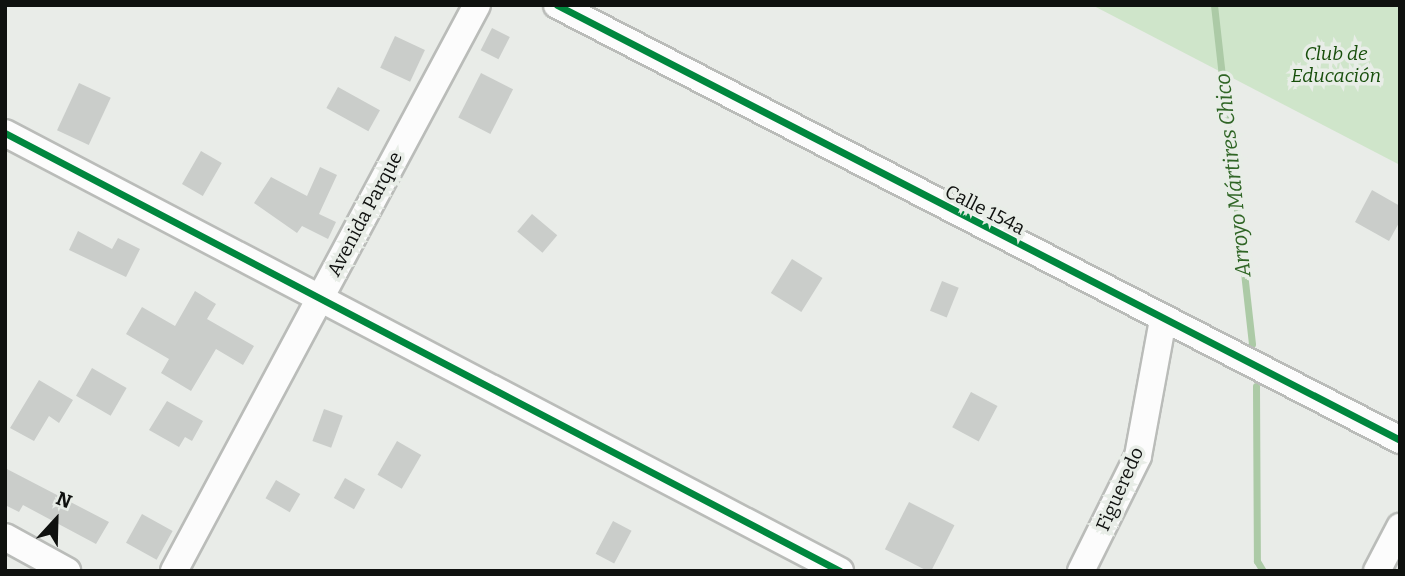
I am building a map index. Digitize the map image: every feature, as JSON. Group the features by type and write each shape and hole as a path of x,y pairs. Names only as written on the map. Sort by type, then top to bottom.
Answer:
{"street":[{"name":"Avenida Parque","path":"174,571 477,5"},
{"name":"Calle 154a","path":"557,5 1400,440"},
{"path":"5,133 840,571"},
{"name":"Figueredo","path":"1081,571 1138,456 1163,320"},
{"path":"1377,571 1400,527"},
{"path":"5,537 67,571"}],"green space":[{"name":"Club de Educación","path":"1092,5 1400,5 1400,165"}],"building":[{"path":"492,28 510,37 498,59 481,50"},
{"path":"395,36 425,50 410,82 380,68"},
{"path":"481,73 513,89 490,134 458,118"},
{"path":"79,83 111,98 89,145 57,130"},
{"path":"338,87 380,110 368,131 326,108"},
{"path":"201,151 222,163 203,196 182,184"},
{"path":"320,167 337,175 319,214 336,222 328,239 302,226 297,233 254,203 271,177 307,196"},
{"path":"1372,190 1400,206 1400,221 1389,241 1355,222"},
{"path":"532,214 557,235 542,253 517,232"},
{"path":"78,231 112,249 118,238 140,249 126,277 69,250"},
{"path":"792,259 823,278 801,312 771,293"},
{"path":"942,281 959,288 947,317 930,311"},
{"path":"195,291 216,304 207,319 254,346 243,365 216,349 191,391 161,373 169,359 126,334 142,307 175,326"},
{"path":"92,368 127,388 111,416 76,396"},
{"path":"39,380 73,400 59,423 49,416 34,441 10,428"},
{"path":"971,392 997,406 979,441 952,427"},
{"path":"167,401 203,421 192,441 185,437 179,447 149,430"},
{"path":"324,409 343,416 331,448 312,441"},
{"path":"397,441 421,455 402,489 378,475"},
{"path":"5,468 109,522 96,544 23,505 19,512 5,505"},
{"path":"345,478 365,489 354,509 334,498"},
{"path":"276,480 300,494 290,512 266,498"},
{"path":"909,502 954,525 931,571 885,549"},
{"path":"142,514 173,531 157,560 126,543"},
{"path":"613,521 632,531 614,564 596,554"}],"waterway":[{"name":"Arroyo Mártires Chico","path":"1214,5 1252,344"},
{"name":"Arroyo Mártires Chico","path":"1256,386 1257,561 1263,571"}],"cycle path":[{"path":"557,5 1400,440"},
{"path":"5,133 840,571"}]}
